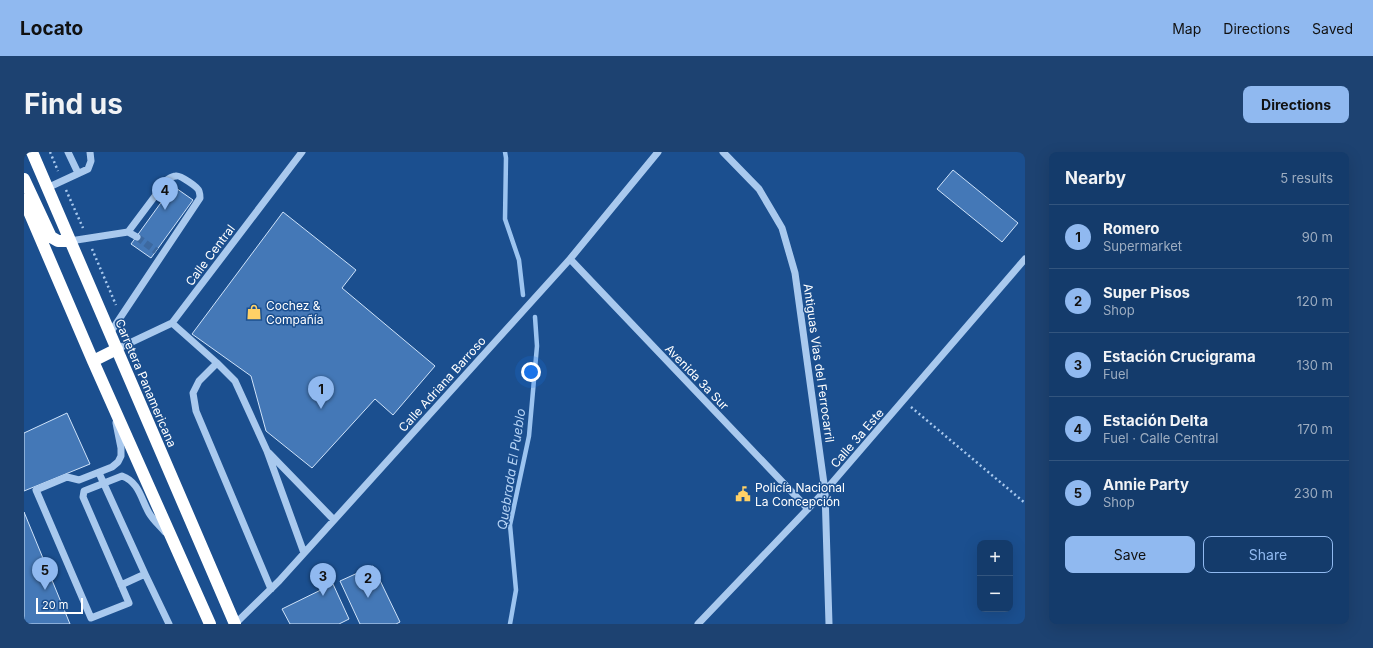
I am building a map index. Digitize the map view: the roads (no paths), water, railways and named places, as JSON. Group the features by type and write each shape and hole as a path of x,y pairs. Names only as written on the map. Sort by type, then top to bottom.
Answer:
{"highway":[{"name":"Carretera Panamericana","path":"32,152 235,624"},
{"path":"24,179 51,237 58,241 70,241"},
{"path":"24,200 93,361 210,624"},
{"path":"93,361 117,349"}],"street":[{"path":"68,152 78,173"},
{"path":"47,188 88,168 91,161 90,152"},
{"name":"Calle Central","path":"172,323 302,152"},
{"name":"Calle Adriana Barroso","path":"235,624 271,589 570,259 658,152"},
{"name":"Antiguas Vías del Ferrocarril","path":"723,152 759,189 782,228 795,273 825,491 829,624"},
{"path":"110,333 159,252 200,198 198,189 177,175 167,180 128,232"},
{"path":"70,241 128,232 137,237"},
{"name":"Avenida 3a Sur","path":"570,259 808,509"},
{"name":"Calle 3a Este","path":"698,624 825,491 1025,259"},
{"path":"117,349 172,323 235,381 249,416 267,451 304,553"},
{"path":"217,363 199,381 193,393 196,411 271,589"},
{"path":"113,405 121,448 121,456 118,462 112,467 79,480 68,477 36,490 90,618 129,603 83,497 84,492 122,476 134,482 149,513 176,545"},
{"path":"267,451 334,520"},
{"path":"99,473 169,624"},
{"path":"121,585 145,574"}],"waterway":[{"name":"Quebrada El Pueblo","path":"505,152 505,219 519,260 523,295"},
{"name":"Quebrada El Pueblo","path":"510,624 516,590 510,525 529,436 537,346 535,317"}],"tunnel":[{"path":"137,237 156,251"}],"place":[{"name":"Estación Delta","path":"165,210"},
{"name":"Cochez & Compañía","path":"254,312"},
{"name":"Romero","path":"321,409"},
{"name":"Policía Nacional La Concepción","path":"743,494"},
{"name":"Annie Party","path":"45,590"},
{"name":"Estación Crucigrama","path":"323,596"},
{"name":"Super Pisos","path":"368,598"}]}
